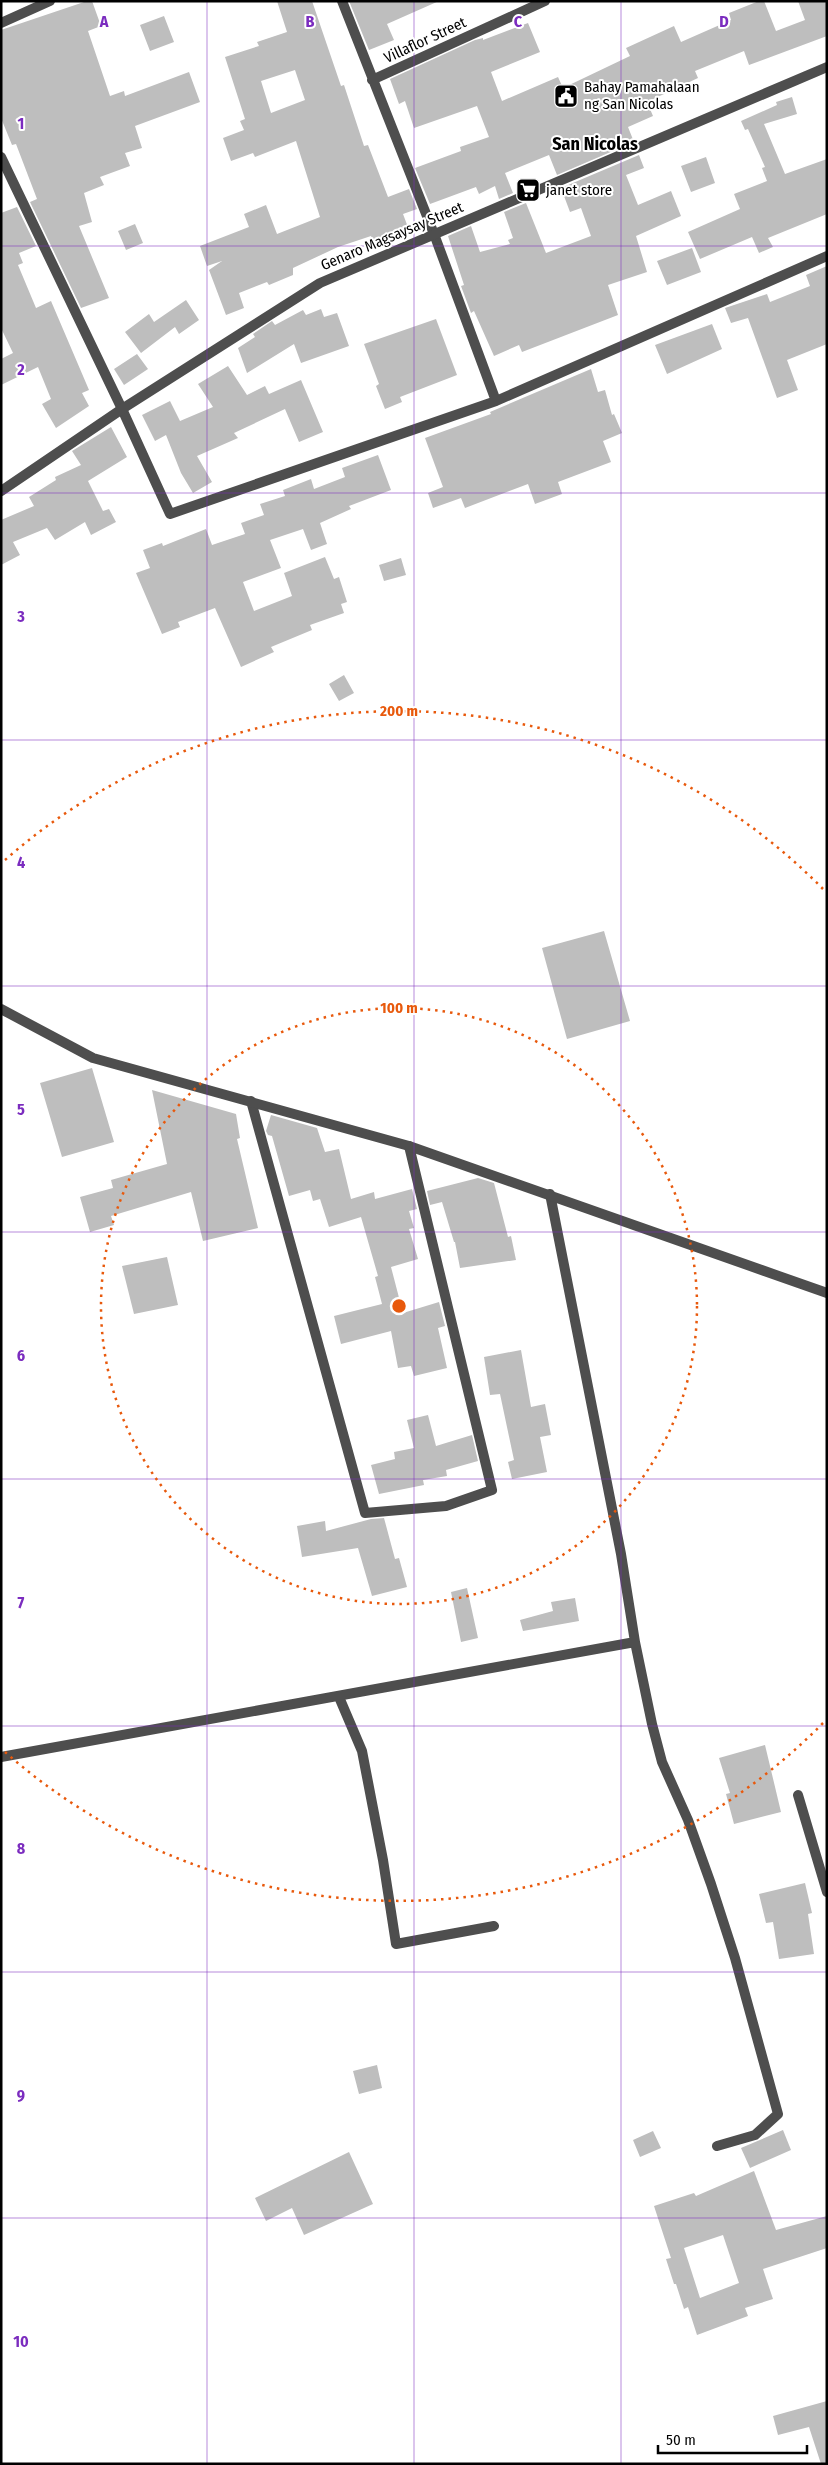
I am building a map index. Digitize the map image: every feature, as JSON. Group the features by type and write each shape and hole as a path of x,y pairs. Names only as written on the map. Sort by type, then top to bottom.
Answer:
{"street":[{"path":"1,23 50,1"},
{"path":"342,1 434,234 496,401"},
{"name":"Villaflor Street","path":"372,80 545,1"},
{"name":"Genaro Magsaysay Street","path":"1,491 122,409 320,283 827,67"},
{"path":"1,156 170,514 496,401 827,256"},
{"path":"1,1009 92,1058 409,1146 827,1293"},
{"path":"251,1102 365,1512 446,1506 492,1490 409,1146"},
{"path":"550,1194 621,1554 635,1642 652,1724 662,1762 688,1820 735,1958 778,2114 755,2135 717,2146"},
{"path":"1,1757 635,1642"},
{"path":"340,1697 362,1751 383,1860 396,1944 494,1926"},
{"path":"798,1794 827,1892"}],"building":[{"path":"87,1 92,1 101,26 88,31 110,96 124,91 125,96 189,72 200,102 135,126 142,148 125,153 130,166 100,177 104,185 84,193 92,222 79,226 109,298 81,308 30,202 37,199 16,144 12,145 1,118 1,30"},
{"path":"277,1 312,1 341,86 344,85 364,146 368,145 388,197 409,189 417,209 403,214 409,230 374,243 371,236 338,247 293,268 293,275 269,285 267,282 239,293 244,308 226,315 209,270 222,261 207,266 200,246 249,227 244,214 266,205 277,234 320,217 296,141 255,157 253,153 231,161 223,138 244,130 240,121 245,119 225,57 259,46 257,42 287,32","holes":["295,70 305,100 271,113 261,81"]},
{"path":"349,1 439,1 387,24 394,40 369,50"},
{"path":"759,1 764,1 776,31 805,20 798,1 827,1 827,36 749,65 744,51 695,71 698,78 647,102 653,116 628,127 634,142 557,175 549,155 505,173 513,193 499,199 495,186 479,194 476,187 430,204 415,168 461,151 460,147 489,137 477,106 414,128 405,101 399,104 390,79 475,40 483,38 483,40 528,23 540,52 491,72 502,101 558,77 563,88 630,56 626,48 674,26 681,42 731,20 729,13"},
{"path":"164,16 174,42 150,51 140,25"},
{"path":"792,97 797,114 764,124 785,174 827,159 827,214 768,238 773,247 759,253 752,237 700,259 688,232 740,209 734,194 767,181 762,168 765,167 748,129 745,130 741,121 777,105 776,102"},
{"path":"639,155 644,168 626,175 638,205 671,191 681,216 636,236 647,272 608,285 618,315 522,352 519,345 494,356 474,311 471,313 461,286 464,285 448,236 471,226 480,252 510,244 508,240 513,238 504,212 526,203 546,253 591,236 581,208 570,212 561,188"},
{"path":"706,157 715,183 691,192 681,166"},
{"path":"17,207 36,246 19,253 23,263 18,265 36,308 51,301 89,390 82,393 89,406 56,428 42,404 51,399 38,367 1,385 1,359 13,353 1,328 1,213"},
{"path":"135,224 143,243 126,250 118,231"},
{"path":"692,248 701,272 667,285 657,261"},
{"path":"827,266 827,344 787,360 798,390 777,398 748,318 731,323 725,308 767,294 770,302 810,286 806,275"},
{"path":"186,300 199,320 179,334 175,327 141,353 125,332 149,314 154,322"},
{"path":"321,309 324,317 337,313 349,346 301,363 294,344 247,373 238,348 255,337 253,334 272,321 275,325 303,310 306,315"},
{"path":"436,319 457,375 400,397 402,402 385,409 376,386 379,384 364,344"},
{"path":"712,324 722,349 667,374 655,345"},
{"path":"137,354 148,369 124,385 114,369"},
{"path":"228,366 247,395 265,386 269,394 301,380 323,432 299,442 285,409 234,433 238,438 197,456 212,482 193,493 181,473 166,435 155,441 142,415 170,401 180,421 213,407 198,384"},
{"path":"591,369 598,392 605,390 612,415 614,414 622,433 603,441 611,462 558,482 562,494 535,504 528,484 465,508 461,498 433,508 428,493 443,487 425,438 491,414 490,412"},
{"path":"111,427 127,457 88,481 103,511 109,509 116,522 91,535 85,522 55,540 47,528 13,542 20,555 1,565 1,520 34,506 29,497 56,480 55,477 81,465 72,451"},
{"path":"378,455 391,490 349,506 351,509 320,523 327,544 311,550 303,529 270,540 281,568 243,582 254,611 292,596 284,573 325,557 334,579 339,577 347,602 341,604 344,613 310,625 312,630 271,647 274,652 241,667 215,608 178,622 180,627 162,634 136,573 150,568 143,550 162,543 163,546 206,529 212,545 245,534 241,523 264,515 260,504 285,496 283,490 311,479 314,489 345,477 342,468"},
{"path":"401,558 406,575 384,581 379,565"},
{"path":"344,675 354,693 339,701 329,684"},
{"path":"604,931 630,1021 567,1039 542,948"},
{"path":"92,1068 114,1142 62,1157 40,1083"},
{"path":"152,1090 236,1114 240,1138 237,1139 258,1228 203,1241 191,1192 111,1216 114,1225 90,1232 80,1197 113,1188 111,1180 167,1164"},
{"path":"271,1115 317,1128 325,1152 339,1149 351,1199 374,1192 375,1199 412,1189 417,1209 409,1211 414,1228 409,1229 418,1259 391,1267 403,1313 439,1302 445,1326 438,1328 447,1368 414,1376 411,1366 398,1368 391,1331 341,1344 334,1316 382,1304 375,1277 378,1276 361,1217 329,1227 320,1199 313,1201 310,1190 289,1196 272,1136 268,1135 266,1131"},
{"path":"478,1178 494,1183 508,1237 511,1236 516,1260 460,1268 455,1242 442,1202 430,1205 427,1191"},
{"path":"167,1257 178,1305 134,1314 122,1266"},
{"path":"521,1350 531,1407 545,1404 551,1435 540,1437 547,1472 512,1479 508,1462 514,1460 500,1394 490,1395 484,1357"},
{"path":"428,1415 436,1446 472,1435 478,1461 446,1470 447,1476 423,1480 424,1485 379,1494 371,1465 395,1459 394,1452 414,1448 407,1420"},
{"path":"384,1518 395,1559 399,1558 407,1587 372,1596 358,1548 302,1557 297,1526 325,1521 326,1531 371,1519"},
{"path":"467,1588 478,1638 461,1642 451,1592"},
{"path":"575,1598 579,1621 523,1631 520,1620 553,1611 551,1602"},
{"path":"765,1745 781,1812 734,1824 726,1794 730,1793 719,1758"},
{"path":"805,1883 812,1913 808,1914 814,1954 779,1959 773,1922 766,1923 759,1894"},
{"path":"377,2065 382,2088 359,2094 353,2071"},
{"path":"783,2130 791,2150 750,2168 741,2148"},
{"path":"653,2131 661,2148 640,2157 633,2140"},
{"path":"349,2152 373,2204 304,2235 292,2208 266,2221 255,2198"},
{"path":"754,2171 776,2230 827,2216 827,2248 763,2269 773,2299 745,2308 748,2316 697,2335 688,2307 684,2309 676,2284 674,2284 666,2259 671,2258 654,2206 694,2193 696,2196","holes":["723,2235 739,2283 700,2298 684,2248"]},
{"path":"827,2401 827,2464 821,2464 809,2427 778,2435 773,2416"}],"place":[{"name":"Bahay Pamahalaan ng San Nicolas","path":"566,96"},
{"name":"janet store","path":"528,190"}],"district":[{"name":"San Nicolas","path":"595,144"}]}
